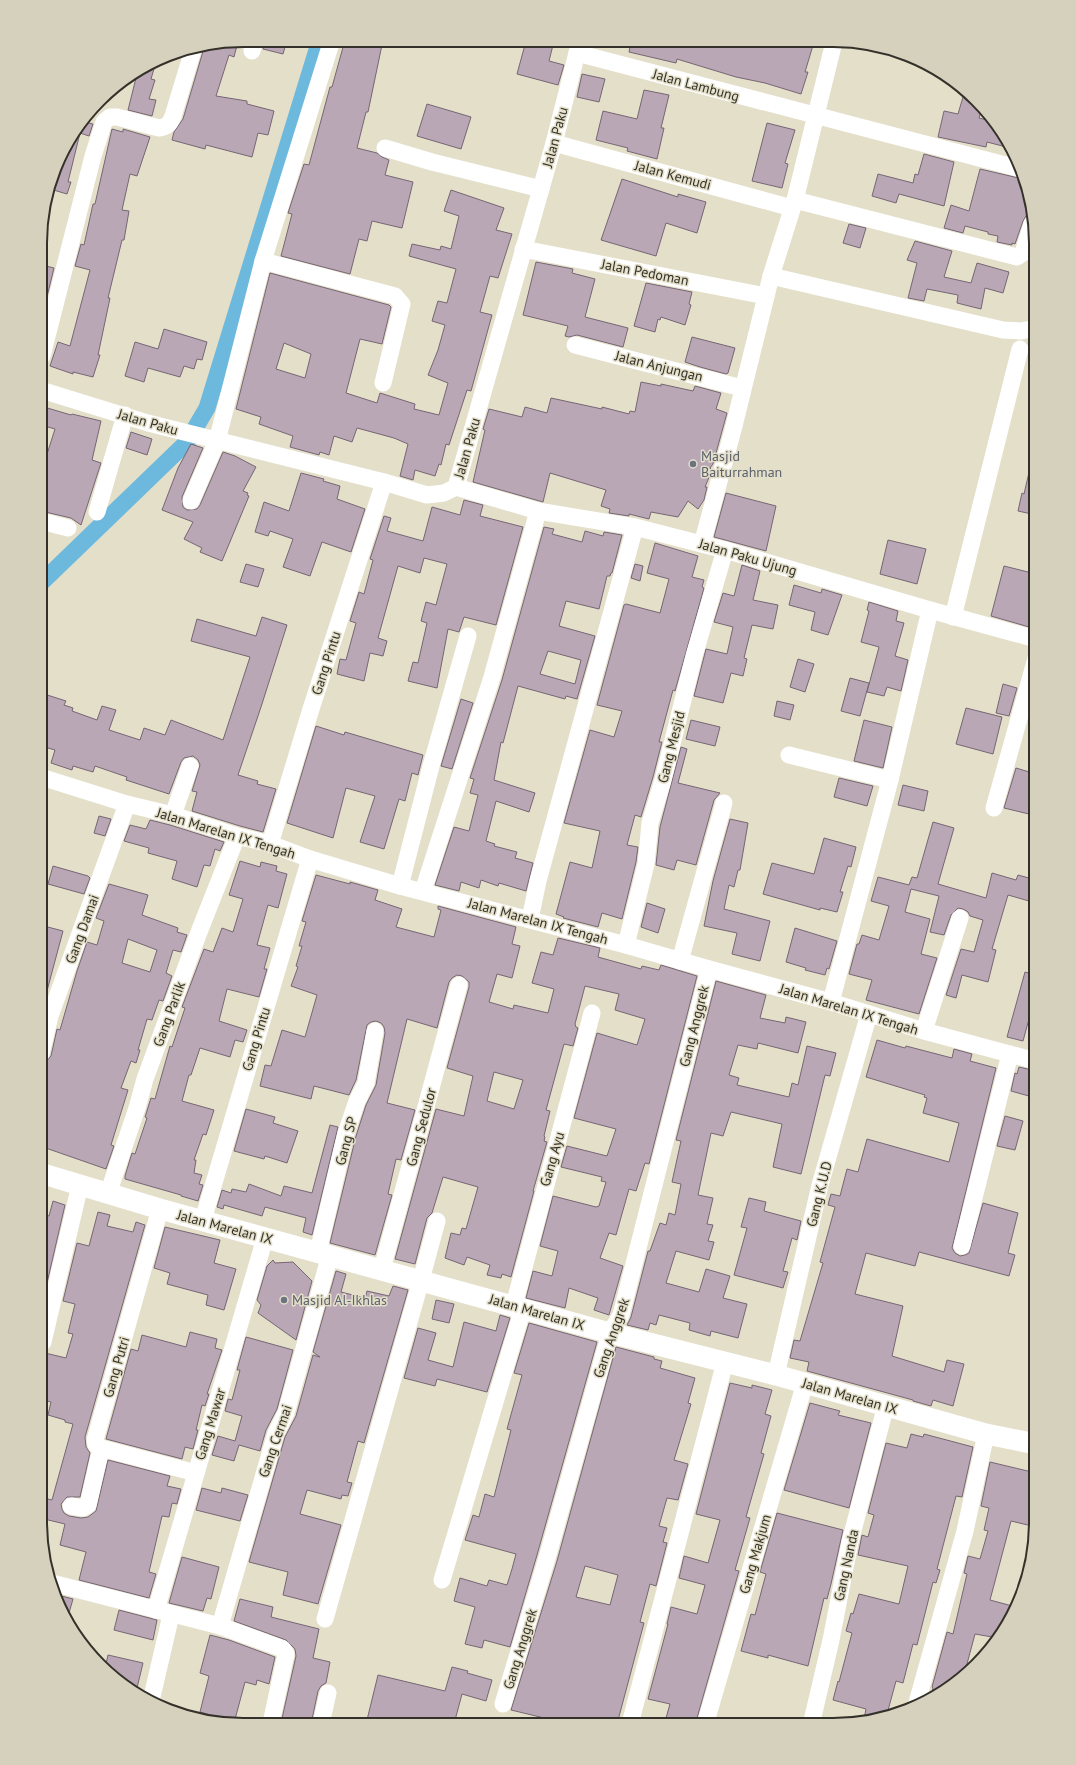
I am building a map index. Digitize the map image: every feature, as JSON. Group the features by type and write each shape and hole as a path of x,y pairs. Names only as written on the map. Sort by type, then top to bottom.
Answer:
{"main road":[{"name":"Jalan Marelan IX","path":"47,1175 160,1209 610,1333 776,1375 986,1434 1029,1443"}],"street":[{"path":"191,501 212,440 263,261 330,47"},
{"name":"Jalan Lambung","path":"578,47 815,116 1014,167"},
{"name":"Jalan Paku","path":"47,392 148,423 384,482 427,495 444,493 456,487 554,143 578,47"},
{"path":"702,544 733,430 742,388 771,276 793,204 833,47"},
{"path":"47,336 93,156 104,122 110,118 117,117 159,128 166,127 170,123 173,116 193,54"},
{"name":"Jalan Kemudi","path":"554,143 793,204 1017,257 1023,253 1029,234"},
{"path":"385,148 432,162 541,189"},
{"name":"Jalan Pedoman","path":"523,248 766,296"},
{"path":"263,261 395,296 400,300 402,304 383,383"},
{"path":"771,276 1003,330 1029,329"},
{"name":"Jalan Anjungan","path":"575,345 742,388"},
{"path":"953,617 1020,349"},
{"path":"97,512 125,415"},
{"name":"Gang Pintu","path":"270,844 311,709 384,482"},
{"name":"Jalan Paku Ujung","path":"456,487 538,511 635,527 725,550 953,617 1029,637"},
{"path":"423,891 492,677 538,511"},
{"path":"47,523 68,528"},
{"path":"530,919 542,865 635,527"},
{"name":"Gang Mesjid","path":"626,945 646,864 650,823 663,780 694,656 725,550"},
{"path":"831,1002 890,780 930,610"},
{"path":"400,886 431,766 468,636"},
{"path":"994,808 1029,683"},
{"path":"789,755 890,780"},
{"path":"173,815 190,766"},
{"name":"Jalan Marelan IX Tengah","path":"47,779 127,804 173,815 238,836 270,844 310,859 400,886 626,945 831,1002 924,1032 1029,1059"},
{"path":"680,961 724,803"},
{"name":"Gang Damai","path":"47,1029 50,1016 127,804"},
{"name":"Gang Parlik","path":"108,1194 137,1108 145,1079 199,932 238,836"},
{"name":"Gang Pintu","path":"203,1220 310,859"},
{"path":"924,1032 960,918"},
{"name":"Gang Anggrek","path":"503,1704 547,1558 610,1333 621,1314 708,969"},
{"name":"Gang Sedulor","path":"382,1269 459,985"},
{"name":"Gang Ayu","path":"442,1580 518,1307 592,1014"},
{"name":"Gang K.U.D","path":"776,1375 820,1185 869,1014"},
{"name":"Gang SP","path":"324,1254 346,1133 357,1101 366,1083 376,1032"},
{"path":"962,1246 1010,1054"},
{"path":"47,1325 80,1185"},
{"name":"Gang Putri","path":"71,1506 83,1508 88,1505 101,1448 96,1445 95,1440 160,1209"},
{"path":"325,1619 422,1280 437,1221"},
{"name":"Gang Mawar","path":"152,1695 164,1612 196,1473 265,1238"},
{"name":"Gang Cermai","path":"220,1626 271,1449 286,1413 324,1254"},
{"path":"632,1718 725,1362"},
{"name":"Gang Makjum","path":"707,1718 805,1383"},
{"name":"Gang Nanda","path":"813,1718 831,1640 850,1542 886,1406"},
{"path":"918,1698 965,1531 986,1434"},
{"path":"101,1448 196,1473"},
{"path":"57,1584 220,1626 285,1651 272,1718"},
{"path":"322,1718 328,1694"}],"building":[{"path":"231,47 236,47 234,57 229,55 216,96 247,101 247,104 274,111 268,135 258,133 252,157 206,145 205,149 172,140 174,132 183,119 203,52"},
{"path":"263,47 285,47 283,54 263,49"},
{"path":"343,47 382,47 368,112 366,112 357,148 377,153 389,160 385,175 413,182 402,228 372,221 367,241 359,239 350,274 281,256 292,214 288,213 304,164 309,165 330,87 332,87"},
{"path":"524,47 552,47 549,61 564,65 558,85 517,74"},
{"path":"630,47 812,47 805,72 808,72 801,94 765,83 736,77 677,59 676,63 629,52"},
{"path":"154,68 151,79 155,80 149,99 156,100 152,116 128,110 136,79"},
{"path":"582,74 605,79 599,102 577,97"},
{"path":"644,90 669,95 661,128 664,128 657,159 627,151 628,148 596,140 603,111 637,119"},
{"path":"963,97 980,114 979,118 984,119 1004,146 987,142 986,147 938,137 944,111 958,114"},
{"path":"427,104 471,117 461,149 417,136"},
{"path":"89,123 93,124 89,136 81,133"},
{"path":"767,123 795,130 785,163 788,164 782,188 752,181"},
{"path":"112,129 123,132 123,129 150,137 137,176 130,174 122,210 129,211 124,240 122,240 108,298 110,298 98,355 100,355 93,377 73,372 73,374 50,366 58,342 70,346 90,270 75,266 81,244 84,245"},
{"path":"80,135 68,182 71,182 67,194 55,190 62,168"},
{"path":"924,154 954,162 944,206 899,194 896,203 872,196 878,174 913,183 915,174 918,175"},
{"path":"980,169 1018,178 1027,216 1023,221 1015,244 1012,243 1012,245 997,242 998,236 965,226 963,233 944,228 951,205 969,211"},
{"path":"622,179 678,197 678,194 706,202 697,233 666,223 656,256 601,240"},
{"path":"451,190 504,208 496,230 512,234 498,278 490,276 480,312 492,315 471,391 467,390 449,445 446,444 441,465 439,464 435,476 415,470 413,480 400,476 408,444 394,438 357,428 352,442 334,436 329,455 320,452 319,455 290,447 293,436 259,424 261,417 236,409 270,273 389,305 391,307 382,344 360,339 346,393 377,403 380,393 415,404 414,409 439,415 448,383 428,375 438,350 445,325 432,321 438,301 447,303 456,269 409,256 412,244 440,250 441,246 451,249 459,216 444,211","holes":["284,343 311,354 305,378 276,369"]},
{"path":"849,224 866,228 860,248 843,243"},
{"path":"915,241 952,251 944,277 971,283 977,263 1009,272 1003,293 985,288 981,309 957,303 958,295 927,289 924,301 908,298 917,263 907,260"},
{"path":"536,262 573,269 572,273 595,279 585,317 628,328 623,347 577,335 569,337 565,336 568,326 523,315"},
{"path":"47,266 54,268 47,297"},
{"path":"646,283 692,292 689,304 691,305 685,325 661,317 660,320 658,319 655,332 634,326"},
{"path":"164,329 207,342 202,360 197,359 194,369 184,366 180,377 148,368 144,382 125,376 135,342 158,349"},
{"path":"692,337 735,348 728,373 726,374 685,362"},
{"path":"641,382 661,386 661,384 693,391 695,386 721,393 716,409 727,413 713,464 710,468 712,470 705,487 707,487 704,500 698,509 688,501 678,517 651,512 649,519 629,514 629,516 609,513 610,509 601,506 606,490 550,473 543,502 473,482 485,430 483,429 489,409 522,417 525,407 547,413 551,398 602,409 602,407 629,414 630,411 635,412"},
{"path":"47,408 71,415 101,421 92,460 101,463 81,525 71,518 47,512 47,454 55,429 47,427"},
{"path":"131,432 152,439 147,455 126,448"},
{"path":"191,444 203,448 182,497 183,507 187,510 197,509 200,505 223,452 235,456 256,467 243,491 248,493 247,495 249,496 222,561 200,552 202,548 184,539 193,522 162,510 178,468"},
{"path":"301,473 324,479 323,481 340,486 337,499 365,509 351,552 322,542 310,576 283,567 293,539 270,531 268,536 255,532 264,502 289,511"},
{"path":"1029,473 1029,513 1018,511 1022,493 1024,494"},
{"path":"726,493 776,506 766,551 714,537"},
{"path":"464,500 483,505 480,516 523,527 496,625 464,617 459,632 448,629 437,688 408,681 413,662 418,663 427,623 421,621 426,602 436,605 447,564 424,558 420,573 398,566 378,638 387,641 383,656 370,653 364,681 337,674 340,659 346,660 356,623 350,621 359,592 364,594 373,560 370,559 384,516 391,518 387,531 423,541 432,507 460,515"},
{"path":"544,527 554,529 552,534 582,542 585,531 603,536 604,532 622,535 612,573 610,576 607,576 599,609 566,601 559,626 595,636 577,699 566,696 565,699 518,686 503,743 501,742 494,780 535,793 529,812 496,801 486,841 495,844 494,846 517,852 515,858 533,863 526,891 499,883 498,886 481,880 479,888 461,882 459,891 435,885 454,827 469,831 478,795 470,793 474,779 470,778 502,680","holes":["548,651 581,660 575,684 540,674"]},
{"path":"888,540 926,549 917,584 880,574"},
{"path":"655,543 698,556 692,577 704,580 702,587 704,588 675,691 673,690 659,742 662,742 653,777 641,817 635,815 627,845 638,847 636,862 622,919 602,913 598,927 563,918 564,917 556,914 570,862 592,868 600,831 564,823 590,730 614,737 622,711 597,705 624,605 626,604 660,613 669,579 647,573"},
{"path":"246,564 264,569 258,587 240,582"},
{"path":"635,564 643,566 640,581 631,578"},
{"path":"742,565 760,571 753,600 778,605 773,629 752,625 744,658 747,659 743,676 731,673 723,703 694,696 706,649 727,654 733,627 714,622 723,593 734,596"},
{"path":"1004,566 1029,572 1029,627 991,616"},
{"path":"794,585 821,593 822,589 842,595 828,635 811,630 815,612 789,605"},
{"path":"869,602 898,611 896,621 904,623 895,656 908,660 901,691 887,687 884,696 867,692 879,647 861,642 869,611 867,610"},
{"path":"262,617 287,625 238,775 258,781 257,784 276,789 263,832 192,811 197,792 192,791 200,765 198,760 193,756 184,758 181,762 169,794 126,780 127,777 95,766 93,772 73,766 72,770 51,763 55,750 47,748 47,695 66,701 64,705 73,708 72,711 97,720 102,706 116,710 109,730 140,740 144,728 165,735 171,720 223,740 250,657 191,641 197,619 256,636"},
{"path":"798,659 814,664 805,692 790,687"},
{"path":"850,678 869,683 860,716 841,711"},
{"path":"1003,684 1017,688 1009,716 996,713"},
{"path":"461,699 473,703 452,769 441,766"},
{"path":"777,701 794,705 790,720 774,716"},
{"path":"966,708 1002,717 993,754 956,744"},
{"path":"691,720 720,727 715,746 686,739"},
{"path":"864,720 892,727 883,768 854,761"},
{"path":"316,726 344,735 345,732 423,755 418,775 412,773 405,801 399,799 384,849 360,842 375,796 346,788 333,838 287,823"},
{"path":"681,747 687,749 678,783 720,793 714,800 696,865 677,860 674,870 656,865 660,827"},
{"path":"1016,768 1029,772 1029,814 1004,808"},
{"path":"839,778 873,786 867,806 834,797"},
{"path":"903,785 928,791 924,811 898,805"},
{"path":"99,816 111,819 105,836 94,833"},
{"path":"730,819 748,823 740,870 738,870 734,887 729,885 724,909 770,921 760,961 732,954 737,933 704,926 713,881"},
{"path":"150,820 224,842 220,851 215,849 210,866 204,865 197,887 172,879 177,861 148,853 149,848 124,841 130,825 146,829"},
{"path":"933,822 954,828 938,884 986,898 992,873 1016,880 1018,875 1029,878 1029,901 1008,895 992,949 996,950 988,982 962,975 956,998 946,995 961,949 974,952 983,920 970,916 968,912 958,908 951,915 944,935 930,932 939,896 911,889 905,912 930,919 921,954 937,958 919,1014 866,1000 872,980 849,974 857,944 859,944 862,935 879,940 889,906 871,901 878,877 909,885 912,877 917,878"},
{"path":"824,838 856,847 851,867 848,866 840,892 843,892 837,912 820,908 820,910 763,894 772,863 814,874"},
{"path":"240,861 260,867 261,862 277,866 276,871 287,874 278,908 268,905 257,945 270,948 264,969 267,969 259,997 227,989 219,1021 247,1030 243,1042 235,1040 230,1057 200,1048 191,1075 189,1075 182,1101 214,1110 206,1135 203,1134 194,1160 196,1160 194,1173 202,1175 199,1184 203,1185 198,1201 125,1179 125,1176 132,1153 135,1154 147,1118 145,1117 151,1098 155,1099 170,1046 172,1047 185,1008 182,1007 204,949 213,952 222,928 233,932 243,899 229,895"},
{"path":"53,866 88,876 90,878 84,894 48,884"},
{"path":"316,875 378,890 375,900 402,909 396,927 434,937 441,910 438,909 438,906 516,927 512,944 520,946 512,978 497,974 489,1002 513,1009 514,1005 548,1013 554,989 532,983 541,952 553,955 558,938 600,948 598,957 641,969 642,966 659,970 661,965 697,976 649,1164 645,1163 636,1191 629,1189 616,1235 609,1233 600,1258 623,1266 609,1315 594,1310 598,1298 569,1288 565,1308 526,1298 533,1271 552,1276 558,1251 540,1246 553,1196 596,1207 599,1206 606,1182 601,1181 602,1177 561,1167 567,1146 607,1156 616,1129 574,1118 597,1033 637,1045 645,1019 615,1010 619,994 585,986 575,1024 578,1028 573,1046 564,1044 546,1110 550,1111 544,1136 544,1141 547,1142 511,1277 502,1274 501,1278 487,1275 490,1265 467,1257 464,1265 445,1258 451,1233 460,1235 462,1228 466,1229 478,1187 443,1177 432,1213 427,1218 415,1264 395,1259 436,1109 464,1116 473,1076 447,1068 469,987 469,982 462,976 457,975 452,978 449,982 437,1028 407,1019 387,1103 415,1110 401,1160 396,1159 388,1194 392,1195 375,1255 330,1243 356,1136 366,1105 376,1085 385,1033 384,1027 381,1023 376,1021 367,1025 356,1080 349,1095 314,1086 311,1099 260,1086 265,1065 271,1066 282,1030 305,1037 317,995 291,986 298,967 296,966 302,946 299,946 306,922 302,921","holes":["494,1072 523,1080 514,1109 487,1101"]},
{"path":"109,884 148,895 142,915 178,928 177,932 187,935 181,952 173,950 166,973 172,976 163,1001 159,1000 152,1020 147,1019 138,1050 140,1050 136,1063 131,1061 121,1088 128,1090 111,1145 114,1146 106,1169 47,1148 47,1061 51,1056 57,1029 60,1030 87,942 97,945 104,921 96,918","holes":["128,939 157,950 150,972 122,963"]},
{"path":"647,903 665,909 658,933 641,927"},
{"path":"47,927 63,931 47,991"},
{"path":"795,928 837,941 829,969 827,968 825,975 805,970 806,968 786,962"},
{"path":"1025,972 1029,973 1029,1019 1023,1041 1007,1037"},
{"path":"716,981 766,995 760,1018 785,1023 786,1017 806,1022 798,1053 758,1043 757,1049 738,1045 729,1075 739,1078 737,1085 789,1097 792,1083 798,1085 807,1046 836,1053 830,1076 825,1075 801,1174 773,1167 782,1124 731,1112 723,1136 711,1133 698,1195 713,1198 707,1224 713,1225 708,1241 714,1242 709,1260 676,1251 666,1283 699,1292 706,1269 730,1276 723,1298 747,1304 738,1338 711,1331 710,1336 689,1330 690,1323 659,1315 656,1325 650,1323 648,1330 627,1325 631,1317 648,1251 650,1251 660,1223 666,1225 669,1213 675,1215 681,1184 672,1182 681,1141 676,1140"},
{"path":"877,1040 905,1048 906,1046 952,1058 954,1049 972,1054 970,1061 996,1068 952,1248 955,1253 960,1256 969,1253 983,1203 1018,1213 1008,1253 1015,1255 1009,1276 919,1252 915,1266 866,1253 855,1294 903,1306 892,1356 944,1372 947,1360 964,1364 953,1406 933,1400 931,1406 807,1371 809,1362 790,1358 794,1340 800,1341 823,1263 820,1262 835,1207 828,1205 831,1194 840,1196 847,1169 858,1172 867,1139 949,1162 959,1123 923,1113 927,1098 924,1097 925,1095 866,1077"},
{"path":"1019,1067 1029,1069 1029,1096 1011,1091 1015,1073 1017,1074"},
{"path":"246,1109 275,1117 273,1123 298,1131 287,1163 265,1156 264,1159 234,1151"},
{"path":"1005,1116 1023,1121 1015,1150 997,1146"},
{"path":"330,1125 338,1127 312,1235 303,1232 306,1218 265,1207 262,1216 224,1205 223,1209 217,1207 222,1190 231,1193 232,1189 246,1192 249,1184 281,1196 284,1186 312,1193"},
{"path":"749,1198 766,1202 764,1211 801,1221 797,1240 792,1238 783,1271 788,1272 783,1288 734,1275 747,1228 741,1227"},
{"path":"53,1201 65,1205 47,1283 47,1215 49,1216"},
{"path":"98,1212 110,1215 107,1226 133,1232 136,1222 145,1225 85,1437 86,1447 90,1453 80,1497 67,1497 61,1504 64,1513 69,1516 81,1518 88,1517 96,1511 108,1460 170,1476 167,1486 181,1489 177,1504 172,1503 169,1517 162,1516 149,1572 156,1574 149,1598 79,1580 86,1552 60,1545 65,1524 47,1520 47,1499 52,1500 73,1424 48,1415 51,1402 47,1401 47,1353 66,1358 73,1334 68,1333 75,1304 63,1301 77,1243 89,1246"},
{"path":"165,1227 220,1240 214,1263 236,1269 224,1310 206,1305 208,1295 167,1284 170,1273 154,1268"},
{"name":"Masjid Al-Ikhlas","path":"273,1260 275,1263 293,1262 312,1281 296,1340 258,1313 261,1305 257,1300 267,1266"},
{"path":"336,1271 346,1274 341,1292 365,1298 367,1291 389,1296 393,1286 408,1290 364,1443 358,1441 347,1482 352,1483 348,1496 342,1495 341,1499 307,1490 300,1514 341,1525 318,1604 283,1595 288,1572 249,1562 285,1437 296,1416 313,1355 320,1357 313,1352"},
{"path":"436,1300 454,1304 449,1323 432,1319"},
{"path":"500,1315 510,1318 487,1392 437,1379 435,1386 404,1378 418,1328 436,1333 428,1360 453,1367 464,1322 496,1331"},
{"path":"529,1323 597,1342 510,1647 484,1640 482,1648 465,1644 475,1607 454,1601 460,1578 487,1586 489,1580 507,1585 512,1569 516,1554 465,1540 473,1515 479,1517 485,1494 494,1497 511,1430 507,1429 522,1375 514,1373"},
{"path":"190,1332 217,1339 215,1348 222,1350 207,1394 209,1394 205,1406 202,1405 193,1449 185,1447 182,1459 106,1439 131,1349 138,1351 142,1335 186,1347"},
{"path":"246,1337 293,1350 277,1409 266,1430 260,1451 239,1445 234,1461 212,1455 218,1436 235,1441 242,1416 225,1411 228,1399 232,1400 240,1370 237,1370"},
{"path":"616,1347 654,1357 654,1359 662,1361 660,1368 695,1378 688,1403 691,1404 674,1460 688,1464 678,1500 667,1498 659,1526 667,1528 663,1542 667,1543 656,1586 650,1584 640,1622 644,1623 619,1718 544,1718 511,1710 557,1561","holes":["585,1566 618,1575 610,1605 576,1597"]},
{"path":"730,1383 752,1388 752,1385 772,1390 765,1414 771,1416 761,1453 764,1454 746,1517 750,1518 735,1570 739,1571 697,1718 666,1718 670,1704 648,1699 668,1624 671,1607 697,1614 705,1585 679,1578 684,1556 708,1563 720,1520 696,1514"},
{"path":"810,1403 840,1411 838,1415 871,1423 849,1508 784,1490"},
{"path":"911,1434 923,1437 924,1434 973,1447 962,1497 956,1496 937,1569 940,1570 936,1583 933,1582 917,1645 913,1644 903,1683 896,1681 888,1710 865,1715 866,1709 833,1700 852,1633 846,1631 851,1613 853,1614 859,1594 899,1604 908,1566 858,1555 862,1535 868,1537 874,1515 868,1513 886,1443 907,1448"},
{"path":"990,1462 1029,1471 1029,1525 1011,1521 990,1600 1010,1605 1003,1620 991,1637 975,1634 967,1664 932,1691 947,1632 953,1634 967,1574 964,1573 968,1556 980,1559 988,1531 984,1530 989,1508 981,1506"},
{"path":"202,1488 221,1493 222,1488 248,1495 240,1521 196,1510"},
{"path":"777,1513 843,1530 831,1584 827,1599 824,1598 808,1666 768,1655 768,1658 741,1651 751,1614 755,1615 766,1574 760,1572"},
{"path":"182,1557 219,1567 211,1599 207,1598 203,1611 169,1603"},
{"path":"62,1596 73,1599 69,1612"},
{"path":"240,1599 273,1607 271,1617 319,1629 313,1658 330,1662 326,1683 321,1686 318,1691 312,1718 282,1718 296,1656 295,1649 286,1640 234,1621"},
{"path":"119,1610 157,1620 153,1640 114,1630"},
{"path":"210,1635 229,1640 275,1657 269,1684 257,1680 256,1685 245,1682 235,1718 200,1712 209,1676 200,1673"},
{"path":"108,1655 143,1663 137,1687 114,1669 106,1662"},
{"path":"452,1667 492,1680 486,1701 462,1694 456,1718 367,1718 378,1675 445,1691"}],"waterway":[{"path":"47,577 187,442 207,408 318,47"}],"place":[{"name":"Masjid Baiturrahman","path":"693,464"},
{"name":"Masjid Al-Ikhlas","path":"284,1300"}]}
